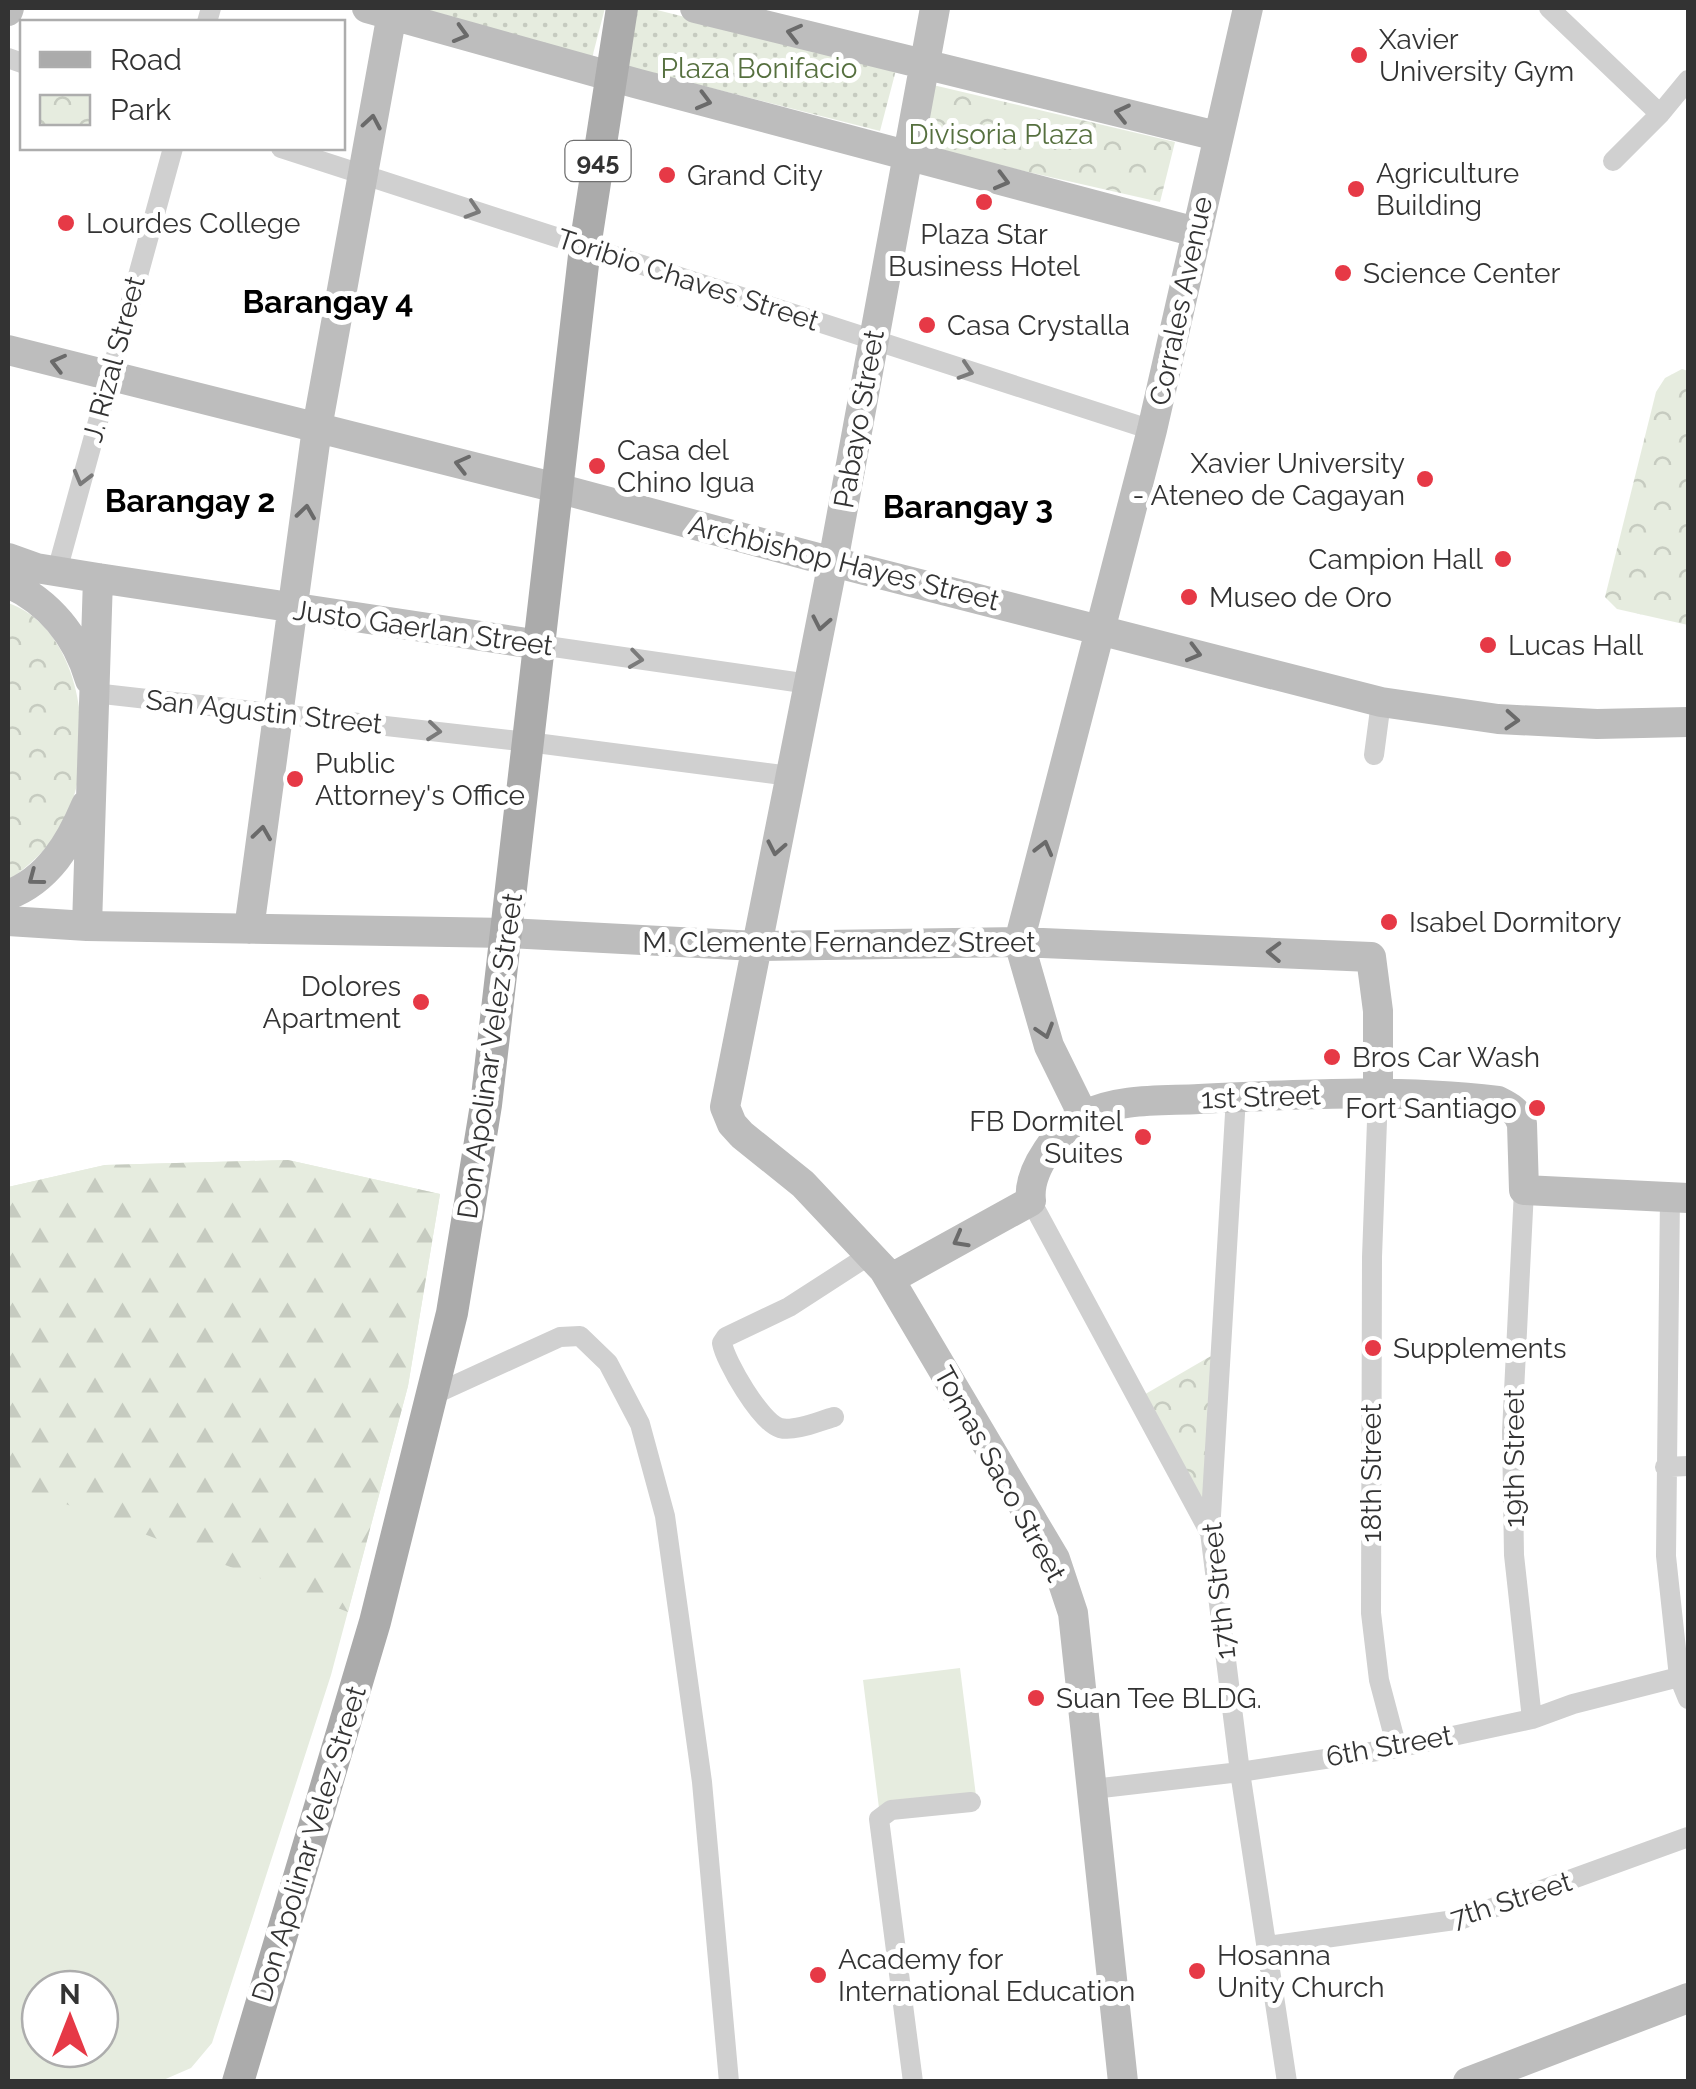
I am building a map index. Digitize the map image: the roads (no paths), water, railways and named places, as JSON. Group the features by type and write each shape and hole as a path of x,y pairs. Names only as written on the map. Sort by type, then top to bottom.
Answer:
{"main road":[{"name":"Don Apolinar Velez Street","path":"238,2082 375,1622 433,1395 470,1214 508,933 585,247 622,8"}],"street":[{"path":"695,8 1217,136"},
{"name":"Pabayo Street","path":"756,946 833,562 935,8"},
{"name":"Corrales Avenue","path":"1019,942 1152,430 1248,8"},
{"path":"1549,8 1660,114"},
{"path":"249,929 318,428 363,174 384,10 610,76 1196,232"},
{"path":"1613,161 1688,80"},
{"name":"J. Rizal Street","path":"27,568 109,376 172,150"},
{"name":"Toribio Chaves Street","path":"287,150 1152,430"},
{"name":"Archbishop Hayes Street","path":"8,350 1381,702 1498,720 1688,722"},
{"name":"Justo Gaerlan Street","path":"27,568 809,684"},
{"path":"87,926 98,578"},
{"path":"8,583 38,601 68,631 86,666 94,693"},
{"path":"489,636 515,624 545,596"},
{"name":"San Agustin Street","path":"94,693 790,776"},
{"path":"1374,755 1381,702"},
{"path":"8,895 36,879 61,854 91,794"},
{"name":"M. Clemente Fernandez Street","path":"8,921 87,926 508,933 756,946 1019,942 1371,957"},
{"path":"1019,942 1049,1046 1084,1116"},
{"name":"Tomas Saco Street","path":"756,946 726,1092 728,1116 742,1135 803,1184 890,1279 1054,1559 1073,1613 1123,2082"},
{"name":"18th Street","path":"1371,957 1378,1011 1372,1256 1371,1613 1379,1680 1397,1748"},
{"name":"1st Street","path":"1031,1201 1037,1163 1084,1116 1129,1103 1378,1094 1498,1101 1520,1116 1525,1136"},
{"name":"17th Street","path":"1236,1097 1210,1532 1240,1772 1287,2082"},
{"name":"19th Street","path":"1525,1136 1512,1450 1514,1555 1532,1719"},
{"path":"1524,1190 1679,1197 1666,1326 1666,1556 1680,1677 1688,1699"},
{"path":"890,1279 1031,1201 1210,1532"},
{"path":"834,1417 792,1428 774,1425 761,1414 725,1355 722,1343 726,1336 789,1307 871,1254"},
{"path":"1666,1326 1688,1326"},
{"path":"433,1395 560,1337 580,1336 608,1363 640,1424 668,1533 702,1782 729,2082"},
{"path":"1665,1467 1688,1466"},
{"name":"6th Street","path":"1093,1789 1397,1748 1532,1719 1573,1704 1680,1677"},
{"path":"913,2082 880,1819 892,1810 971,1802"},
{"name":"7th Street","path":"1267,1946 1462,1919 1688,1837"},
{"path":"1468,2082 1688,1998"}],"place":[{"name":"Xavier University Gym","path":"1359,55"},
{"name":"Grand City","path":"667,175"},
{"name":"Agriculture Building","path":"1356,189"},
{"name":"Plaza Star Business Hotel","path":"984,202"},
{"name":"Lourdes College","path":"66,223"},
{"name":"Science Center","path":"1343,273"},
{"name":"Casa Crystalla","path":"927,325"},
{"name":"Casa del Chino Igua","path":"597,466"},
{"name":"Xavier University - Ateneo de Cagayan","path":"1425,479"},
{"name":"Campion Hall","path":"1503,559"},
{"name":"Museo de Oro","path":"1189,597"},
{"name":"Lucas Hall","path":"1488,645"},
{"name":"Public Attorney's Office","path":"295,779"},
{"name":"Isabel Dormitory","path":"1389,922"},
{"name":"Dolores Apartment","path":"421,1002"},
{"name":"Bros Car Wash","path":"1332,1057"},
{"name":"Fort Santiago","path":"1537,1108"},
{"name":"FB Dormitel Suites","path":"1143,1137"},
{"name":"Supplements","path":"1373,1348"},
{"name":"Suan Tee BLDG.","path":"1036,1698"},
{"name":"Hosanna Unity Church","path":"1197,1971"},
{"name":"Academy for International Education","path":"818,1975"}],"district":[{"name":"Barangay 4","path":"328,301"},
{"name":"Barangay 2","path":"190,500"},
{"name":"Barangay 3","path":"968,506"}],"park label":[{"name":"Plaza Bonifacio","path":"759,68"},
{"name":"Divisoria Plaza","path":"1001,134"}]}
